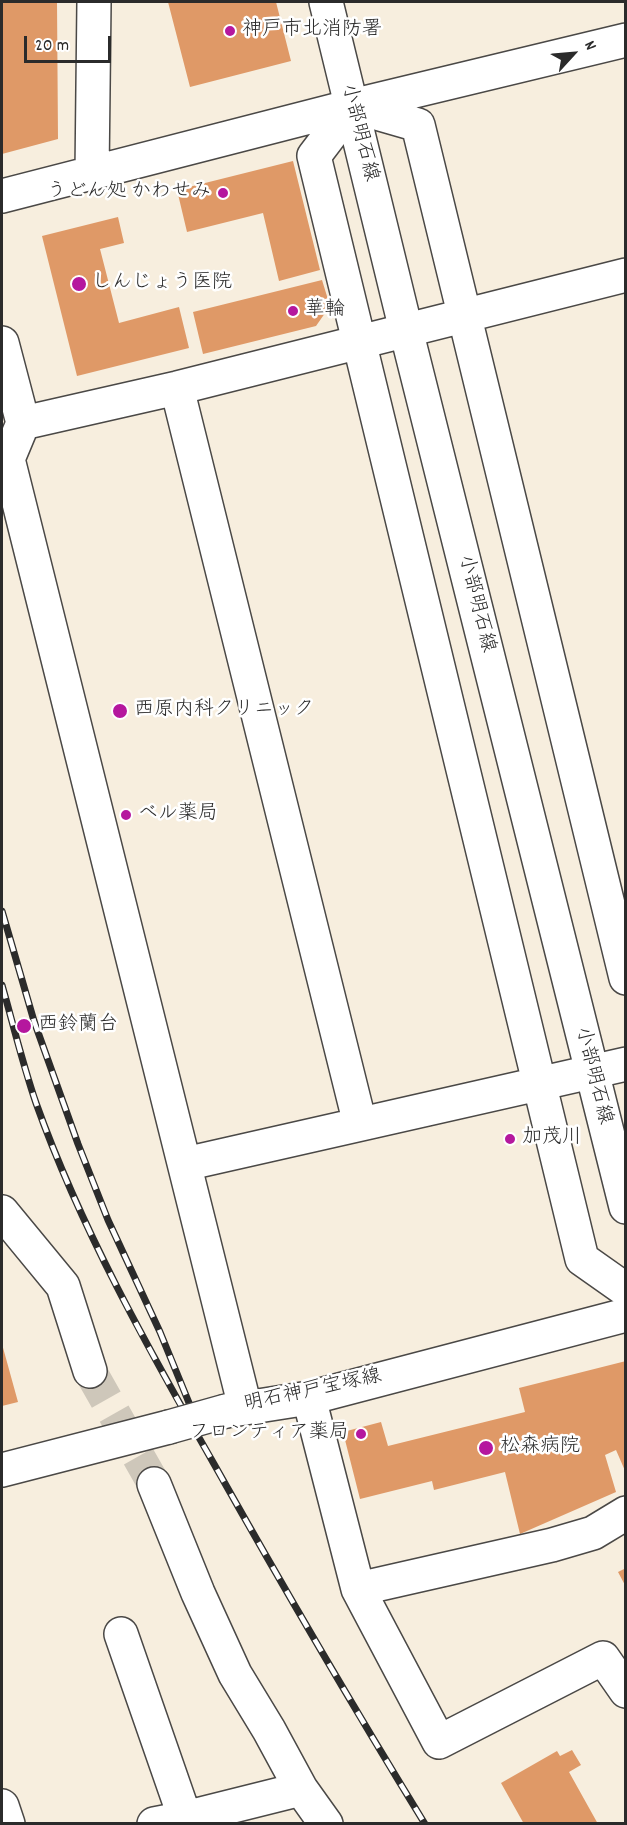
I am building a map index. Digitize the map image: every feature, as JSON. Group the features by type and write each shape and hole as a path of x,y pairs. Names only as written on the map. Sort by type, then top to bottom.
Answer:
{"street":[{"path":"92,174 94,2"},
{"name":"小部明石線","path":"326,2 626,1207"},
{"path":"2,196 352,106 626,40"},
{"path":"352,106 418,125 626,978"},
{"path":"352,106 314,156 582,1259 626,1290"},
{"path":"23,423 177,388 626,275"},
{"path":"2,343 23,423 8,459 185,1164 236,1409"},
{"path":"177,388 360,1124"},
{"path":"185,1164 626,1064"},
{"path":"2,1212 63,1286 90,1371"},
{"name":"明石神戸宝塚線","path":"2,1470 236,1409 309,1398 626,1315"},
{"path":"309,1398 358,1589 439,1742 603,1658 626,1691"},
{"path":"154,1485 235,1674 269,1730 301,1790 326,1824"},
{"path":"358,1589 552,1545 593,1533 626,1513"},
{"path":"121,1634 170,1821 301,1790"},
{"path":"2,1806 8,1824"}],"building":[{"path":"2,2 57,2 58,139 2,154"},
{"name":"神戸市北消防署","path":"168,2 276,2 291,61 190,87"},
{"path":"293,161 320,270 279,281 263,213 187,232 177,190"},
{"path":"118,217 124,243 100,249 119,323 179,307 189,348 77,376 42,236"},
{"path":"322,280 330,306 316,326 203,354 193,312"},
{"path":"2,1344 18,1402 2,1406"},
{"name":"松森病院","path":"626,1361 626,1473 616,1450 605,1455 616,1492 520,1534 505,1472 434,1490 432,1481 360,1499 343,1432 381,1422 388,1446 525,1412 519,1388"},
{"path":"626,1568 626,1587 618,1572"},
{"path":"572,1750 581,1765 569,1772 598,1824 524,1824 501,1783 557,1751 560,1756"}],"tunnel":[{"path":"90,1371 154,1484"}],"railway":[{"path":"2,911 34,1021 78,1144 108,1220 160,1332 194,1415"},
{"path":"2,985 36,1103 74,1196 117,1287 265,1555 425,1824"}],"place":[{"name":"神戸市北消防署","path":"230,31"},
{"name":"うどん処 かわせみ","path":"223,193"},
{"name":"しんじょう医院","path":"79,284"},
{"name":"華輪","path":"293,311"},
{"name":"西原内科クリニック","path":"120,711"},
{"name":"ベル薬局","path":"126,815"},
{"name":"西鈴蘭台","path":"24,1026"},
{"name":"加茂川","path":"510,1139"},
{"name":"フロンティア薬局","path":"361,1434"},
{"name":"松森病院","path":"486,1448"}]}
